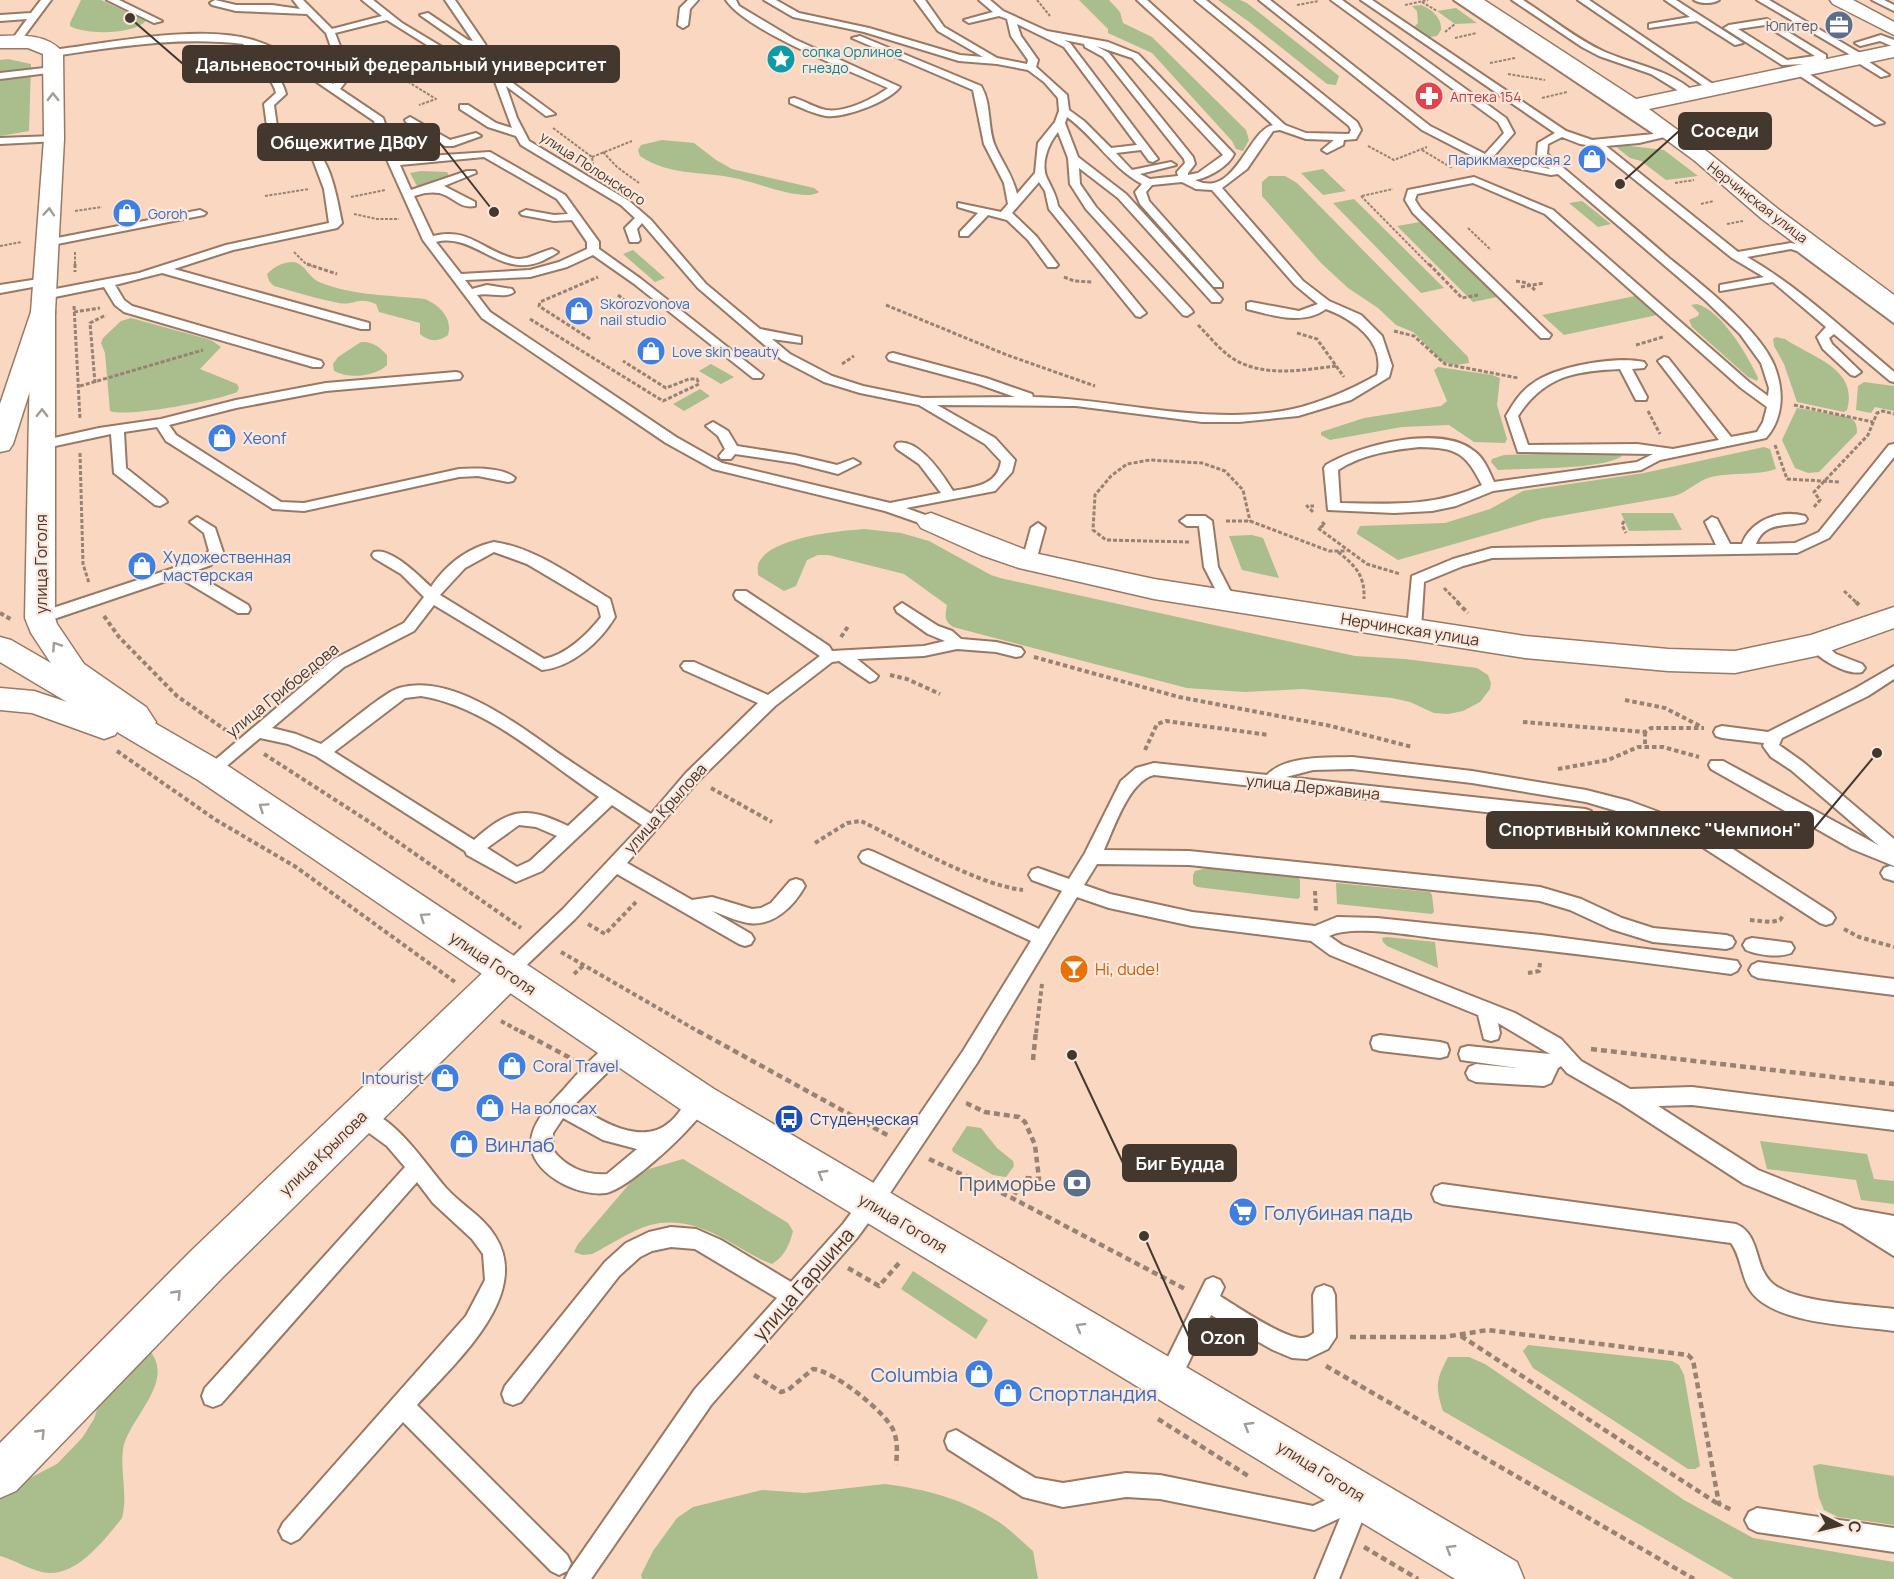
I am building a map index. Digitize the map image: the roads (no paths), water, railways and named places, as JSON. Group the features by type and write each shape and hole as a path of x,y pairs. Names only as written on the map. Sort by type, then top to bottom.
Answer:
{"main road":[{"name":"Нерчинская улица","path":"1472,0 1633,106 1666,134 1894,306"},
{"path":"1839,0 1894,29"},
{"path":"8,41 40,44 47,47 53,61"},
{"path":"1633,106 1804,69 1860,53 1894,51"},
{"name":"улица Гоголя","path":"53,61 54,140 44,296 40,618 42,626 73,672 135,715 158,742 210,771 700,1101 860,1217 1170,1379 1500,1579"},
{"path":"0,444 44,296"},
{"name":"Нерчинская улица","path":"931,522 991,548 1029,561 1154,589 1525,647 1735,663 1816,645 1894,617"},
{"path":"0,648 158,742"},
{"path":"0,699 34,702 123,734 158,742"},
{"name":"улица Крылова","path":"0,1475 207,1264 507,973"}],"lane":[{"path":"8,41 35,16 46,0"},
{"path":"112,0 157,21"},
{"path":"298,0 339,39"},
{"path":"367,0 389,17 454,58 489,75 498,76 550,110"},
{"name":"улица Полонского","path":"450,0 480,44 498,76 518,133 525,142 625,203 642,217 702,286 786,357 828,379 860,389 922,402"},
{"path":"683,25 686,8 693,0"},
{"path":"731,0 736,8 791,41 895,87 874,100 830,113 794,101"},
{"path":"769,0 796,15 866,30 959,58 997,61 1031,68 1047,80 1063,97 1064,111 1060,123 1043,143 1040,174 1006,213 1008,216"},
{"path":"920,0 941,29 997,61"},
{"path":"984,0 1000,13 1011,16 1067,45 1153,159"},
{"path":"1142,0 1275,128"},
{"path":"1151,18 1275,128 1300,136 1339,137 1355,134 1356,129 1353,124 1200,0"},
{"path":"1264,0 1426,128 1486,159 1551,172 1556,171 1554,165"},
{"path":"1336,0 1502,120 1509,133 1486,159"},
{"path":"1366,0 1562,133 1582,142 1597,144 1666,134"},
{"path":"1458,0 1591,88 1666,134"},
{"path":"1517,0 1585,45 1602,54 1647,69 1691,94"},
{"path":"1583,0 1715,89"},
{"path":"1670,0 1697,18 1804,69 1879,123"},
{"path":"1699,0 1713,0"},
{"path":"1762,0 1860,53 1884,75"},
{"path":"1877,0 1894,8"},
{"path":"215,3 236,9 268,8 310,12"},
{"path":"1747,19 1783,12"},
{"path":"969,20 1000,13"},
{"path":"425,15 466,43 480,44"},
{"path":"0,18 35,16"},
{"path":"1011,16 1016,36 1033,60 1031,68"},
{"path":"1011,16 1025,29"},
{"path":"330,32 389,17"},
{"path":"1652,26 1697,18"},
{"path":"824,22 851,36 977,88 981,96 989,144 1009,183 1014,205"},
{"path":"1767,22 1823,57 1804,69 1785,63 1729,28 1767,22"},
{"path":"330,32 346,75 334,88"},
{"path":"1047,34 1108,45 1135,56 1229,154 1228,158 1201,176 1148,183 1140,192 1144,202 1218,285"},
{"path":"0,76 53,61 167,38 208,37 250,42 286,57 379,120 393,162 429,240 486,315 671,440 718,466 890,507 931,522"},
{"path":"1079,38 1106,55 1189,159 1190,164 1182,172 1184,179 1200,187 1215,187 1243,167 1264,134 1275,128"},
{"path":"1860,53 1881,38 1894,45"},
{"path":"250,42 245,49 248,56 281,88 281,94 269,104 274,148"},
{"path":"1010,45 1024,47"},
{"path":"464,107 492,125 518,133"},
{"path":"1064,111 1079,121 1131,173 1148,183"},
{"path":"410,120 445,143 454,144 476,136 470,144 489,149 561,197 593,242 593,250"},
{"path":"1060,123 1073,158 1076,184 1092,210 1187,312"},
{"path":"1490,487 1470,453 1461,447 1442,444 1396,445 1351,458 1331,468 1333,507 1414,509 1448,505 1468,499 1490,487 1641,466 1656,457 1669,453 1761,435 1768,428 1774,403 1775,388 1767,363 1744,331 1710,298 1542,155 1543,143 1562,133"},
{"path":"1327,150 1339,143 1339,137"},
{"path":"0,141 54,140"},
{"path":"0,153 29,142"},
{"path":"393,162 429,152 445,143"},
{"path":"1597,144 1736,256 1775,278 1894,378"},
{"path":"1109,151 1144,147"},
{"path":"393,162 489,149"},
{"path":"0,290 44,296 161,270 230,247 333,226 336,223 335,215 328,186 317,157"},
{"path":"1073,158 1122,196 1216,299"},
{"path":"1131,173 1171,165"},
{"path":"407,195 433,188 471,173"},
{"path":"1040,174 1050,191 1053,207 1140,313"},
{"path":"1545,335 1417,212 1410,201 1412,192 1474,180 1549,212 1745,385 1774,403"},
{"path":"922,402 1036,400 1076,402 1202,418 1239,418 1293,413 1361,390 1383,378 1386,366 1384,352 1378,339 1357,318 1325,304 1299,283 1215,187"},
{"path":"433,188 444,189 471,204"},
{"path":"962,205 1008,216 1032,238 1052,265"},
{"path":"964,234 986,212"},
{"path":"47,243 200,213"},
{"path":"526,213 554,218 575,217"},
{"path":"634,240 631,228 642,217"},
{"path":"429,240 445,236 459,237 510,262 531,261 552,252"},
{"path":"1736,256 1791,246 1802,248 1894,320"},
{"path":"593,250 620,267 670,309 757,375"},
{"path":"456,278 539,272 576,260 593,250"},
{"path":"161,270 365,326"},
{"path":"1724,288 1775,278"},
{"path":"107,282 124,306 233,341 316,364"},
{"path":"468,294 487,289 508,292"},
{"path":"1251,306 1277,313 1301,315 1319,311 1325,304"},
{"path":"1834,327 1823,337 1827,346 1855,372"},
{"path":"757,332 797,340"},
{"path":"893,357 982,381 1036,400"},
{"path":"1664,361 1729,443"},
{"path":"1624,365 1641,397"},
{"path":"1640,365 1560,372 1535,385 1518,403 1512,416 1523,449 1637,448 1669,453"},
{"path":"41,445 117,429 160,423 236,404 326,387 456,376"},
{"path":"890,507 990,488 1008,468 1008,460 990,441 922,402"},
{"path":"160,423 171,438 278,507 304,507 459,473 478,472 508,478"},
{"path":"713,426 723,434 732,449"},
{"path":"117,429 119,470 160,502"},
{"path":"902,446 913,451 930,467 950,497"},
{"path":"1414,629 1424,577 1458,562 1492,554 1797,548 1824,535 1862,484 1894,448"},
{"path":"718,466 732,449"},
{"path":"732,449 795,459 838,470 853,463"},
{"path":"1747,549 1760,527 1773,522 1800,519"},
{"path":"1186,521 1205,521 1211,567 1230,602"},
{"path":"40,618 206,562 216,552 210,531 197,522"},
{"path":"1712,522 1726,550"},
{"path":"1029,561 1038,528"},
{"name":"улица Грибоедова","path":"210,771 339,663 409,627 450,573 465,561 492,547 511,550 605,603 608,617 603,628 554,665 542,665 432,597"},
{"path":"379,555 406,571 432,597"},
{"path":"181,572 243,609"},
{"path":"741,595 824,650 870,676"},
{"path":"902,608 933,630 947,635 957,644"},
{"path":"835,656 924,651 957,644 996,646 1016,652"},
{"path":"1816,645 1831,658 1857,668"},
{"name":"улица Крылова","path":"507,973 569,914 653,824 692,777 768,702 835,656"},
{"path":"689,666 768,702"},
{"path":"1894,672 1862,692 1775,734 1771,746 1894,849"},
{"path":"322,752 400,693 416,690 429,691 453,698 489,715 653,824"},
{"path":"256,732 291,737 322,752 473,850 516,875 536,866 611,796"},
{"path":"1722,732 1772,738"},
{"path":"1271,782 1279,773 1292,769 1313,765 1352,763 1472,777 1586,796 1665,820 1693,832 1826,918"},
{"path":"1717,765 1858,844 1893,869"},
{"name":"улица Державина","path":"1092,857 1126,785 1142,772 1154,769 1585,816"},
{"path":"473,850 502,825 520,816 545,822 570,834"},
{"path":"868,857 1041,938"},
{"path":"1092,857 1169,857 1314,869 1540,894 1575,903 1617,924 1653,935 1726,942"},
{"name":"улица Гаршина","path":"577,1579 703,1397 860,1217 970,1057 1092,857"},
{"path":"614,864 745,939"},
{"path":"1038,875 1120,903 1192,919 1316,934 1337,924 1377,925 1541,942 1731,966"},
{"path":"690,908 698,903 713,903 740,915 754,917 774,910 796,886"},
{"path":"1316,934 1336,950 1486,1010 1751,1177 1850,1217 1894,1226"},
{"path":"1752,945 1785,948"},
{"path":"1758,970 1894,987"},
{"path":"1486,1010 1491,1033"},
{"path":"1380,1043 1440,1050"},
{"path":"619,1048 554,1114 541,1137 542,1149 555,1167 588,1184 600,1185 612,1182 679,1127 700,1101"},
{"path":"1468,1054 1555,1055"},
{"path":"1476,1073 1544,1077 1555,1055"},
{"path":"1628,1098 1692,1096 1891,1123"},
{"path":"562,1106 600,1131 623,1140 648,1142 666,1137"},
{"path":"291,1531 404,1406 474,1324 492,1290 496,1272 494,1255 487,1239 443,1199 394,1140 361,1116"},
{"path":"213,1396 418,1167"},
{"path":"1442,1194 1736,1234 1744,1244 1751,1270 1760,1286 1770,1297 1784,1304 1799,1307 1894,1320"},
{"path":"1850,1217 1894,1246"},
{"path":"513,1394 612,1269 633,1250 649,1242 671,1237 696,1239 714,1247 793,1296"},
{"path":"1170,1379 1210,1294 1294,1347 1311,1347 1325,1337 1324,1294"},
{"path":"404,1406 559,1563"},
{"path":"956,1441 1031,1489 1063,1495 1126,1485 1160,1486 1314,1518 1360,1495"},
{"path":"1327,1579 1360,1495"},
{"path":"1757,1520 1894,1539"}],"place":[{"name":"Дальневосточный федеральный университет","path":"130,18"},
{"name":"Юпитер","path":"1839,25"},
{"name":"сопка Орлиное гнездо","path":"781,59"},
{"name":"Аптека 154","path":"1429,96"},
{"name":"Парикмахерская 2","path":"1592,159"},
{"name":"Соседи","path":"1620,184"},
{"name":"Общежитие ДВФУ","path":"494,212"},
{"name":"Goroh","path":"127,213"},
{"name":"Skorozvonova nail studio","path":"579,311"},
{"name":"Love skin beauty","path":"651,351"},
{"name":"Xeonf","path":"222,438"},
{"name":"Художественная мастерская","path":"142,566"},
{"name":"Спортивный комплекс \"Чемпион\"","path":"1877,753"},
{"name":"Hi, dude!","path":"1074,969"},
{"name":"Биг Будда","path":"1072,1055"},
{"name":"Coral Travel","path":"512,1066"},
{"name":"Intourist","path":"445,1078"},
{"name":"На волосах","path":"490,1108"},
{"name":"Студенческая","path":"789,1119"},
{"name":"Винлаб","path":"464,1144"},
{"name":"Приморье","path":"1077,1183"},
{"name":"Голубиная падь","path":"1243,1212"},
{"name":"Ozon","path":"1144,1236"},
{"name":"Columbia","path":"979,1374"},
{"name":"Спортландия","path":"1008,1393"}]}
